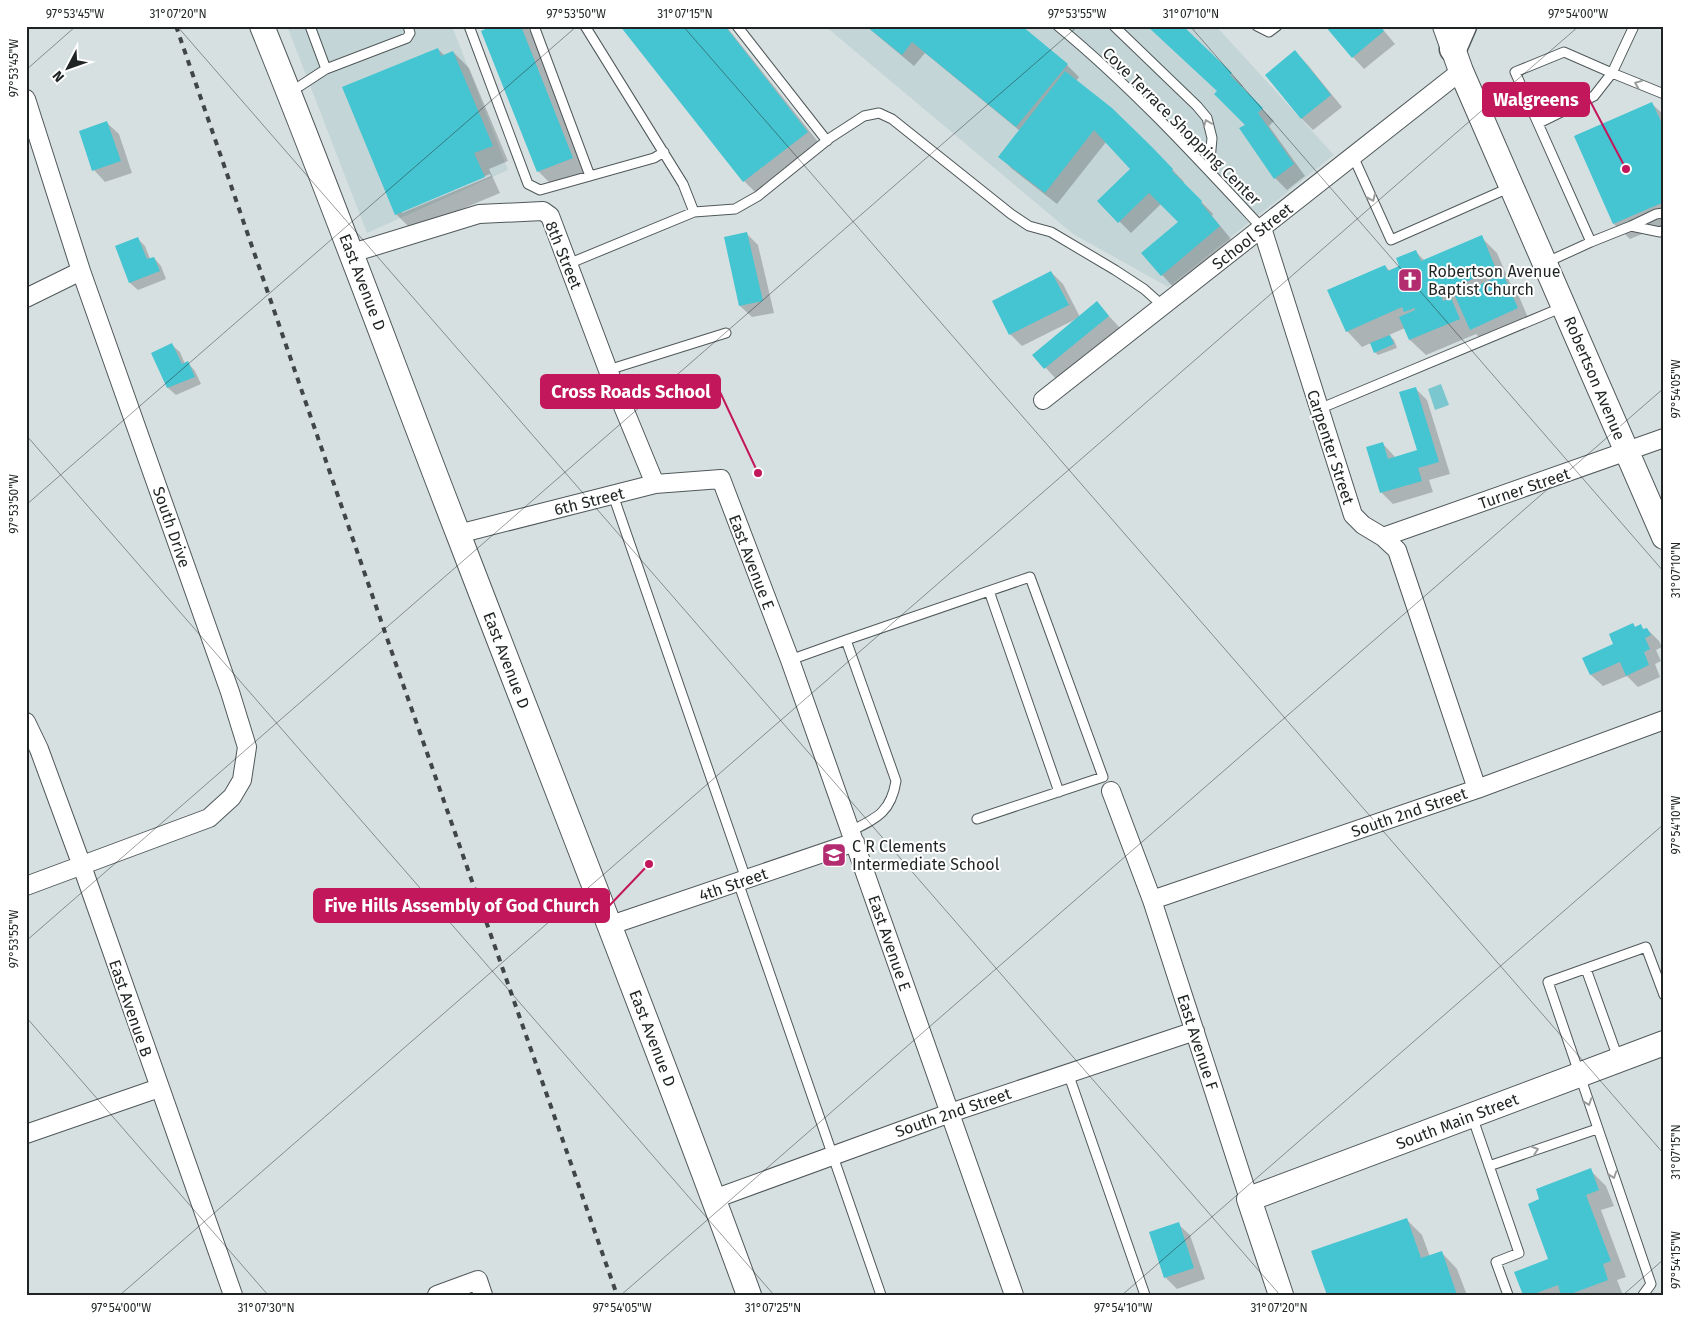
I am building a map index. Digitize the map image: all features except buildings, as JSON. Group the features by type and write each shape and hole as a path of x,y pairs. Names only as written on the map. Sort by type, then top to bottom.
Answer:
{"main road":[{"name":"East Avenue D","path":"262,26 352,253 458,534 611,925 749,1295"},
{"name":"Robertson Avenue","path":"1456,43 1512,186 1664,537"},
{"name":"South Main Street","path":"1250,1199 1664,1043"},
{"name":"East Avenue F","path":"1250,1199 1281,1295"}],"street":[{"name":"School Street","path":"1043,400 1353,156 1456,43"},
{"name":"South Drive","path":"26,99 81,270 230,692 247,747 242,780 232,797 208,818 26,886"},
{"name":"8th Street","path":"352,253 479,214 543,211 550,216 608,370 655,484"},
{"name":"Carpenter Street","path":"1262,228 1353,515 1363,525 1383,537 1397,550 1476,789"},
{"path":"26,298 81,270"},
{"name":"Turner Street","path":"1383,537 1664,438"},
{"name":"6th Street","path":"458,534 655,484 721,479"},
{"name":"East Avenue E","path":"721,479 790,660 1014,1295"},
{"name":"South 2nd Street","path":"1152,900 1476,789 1664,720"},
{"name":"East Avenue B","path":"26,722 39,749 82,866 233,1295"},
{"name":"East Avenue F","path":"1112,791 1152,900 1250,1199"},
{"name":"4th Street","path":"611,925 742,880 853,836"},
{"name":"South 2nd Street","path":"714,1199 950,1113 1194,1031"},
{"path":"26,1134 159,1088"},
{"path":"437,1295 480,1287"}],"lane":[{"path":"310,26 326,68"},
{"path":"289,91 300,86 326,68 407,38 410,33 408,26"},
{"path":"469,26 528,184 540,190 654,158 664,152"},
{"path":"534,26 590,176"},
{"path":"585,26 683,184 694,212"},
{"path":"737,26 827,141"},
{"name":"Cove Terrace Shopping Center","path":"1058,26 1086,50 1189,150 1262,228"},
{"path":"1114,26 1207,118 1212,138 1209,171"},
{"path":"1257,26 1269,32 1277,26"},
{"path":"1538,123 1594,96 1612,73 1634,26"},
{"path":"1591,242 1516,72 1564,52 1664,94"},
{"path":"568,264 694,212 735,209 758,196 827,141 864,116 879,113 892,118 1017,218 1029,226 1051,232 1115,270 1163,306"},
{"path":"1353,156 1391,240 1512,186"},
{"path":"1545,263 1660,214 1664,207"},
{"path":"1631,226 1660,232 1664,230"},
{"path":"1319,409 1564,306"},
{"path":"608,370 726,333"},
{"path":"613,495 881,1295"},
{"path":"790,660 1030,577 1103,776 977,819"},
{"path":"989,591 1059,792"},
{"path":"846,640 896,781 894,793 882,813 853,836"},
{"path":"1643,1295 1651,1284 1548,982 1646,946 1664,996"},
{"path":"1586,969 1618,1060"},
{"path":"1068,1073 1145,1295"},
{"path":"1472,1116 1519,1253 1496,1262 1508,1295"},
{"path":"1489,1166 1597,1129"}],"shaded area":[{"path":"287,26 452,26 508,170 367,233"},
{"path":"825,26 1216,26 1334,155 1168,287 1073,234"},
{"path":"1441,384 1449,405 1435,410 1428,389"}],"railway":[{"path":"176,26 398,670 617,1295"}],"place":[{"name":"Walgreens","path":"1626,169"},
{"name":"Robertson Avenue Baptist Church","path":"1410,280"},
{"name":"Cross Roads School","path":"758,473"},
{"name":"C R Clements Intermediate School","path":"834,855"},
{"name":"Five Hills Assembly of God Church","path":"649,864"}]}
